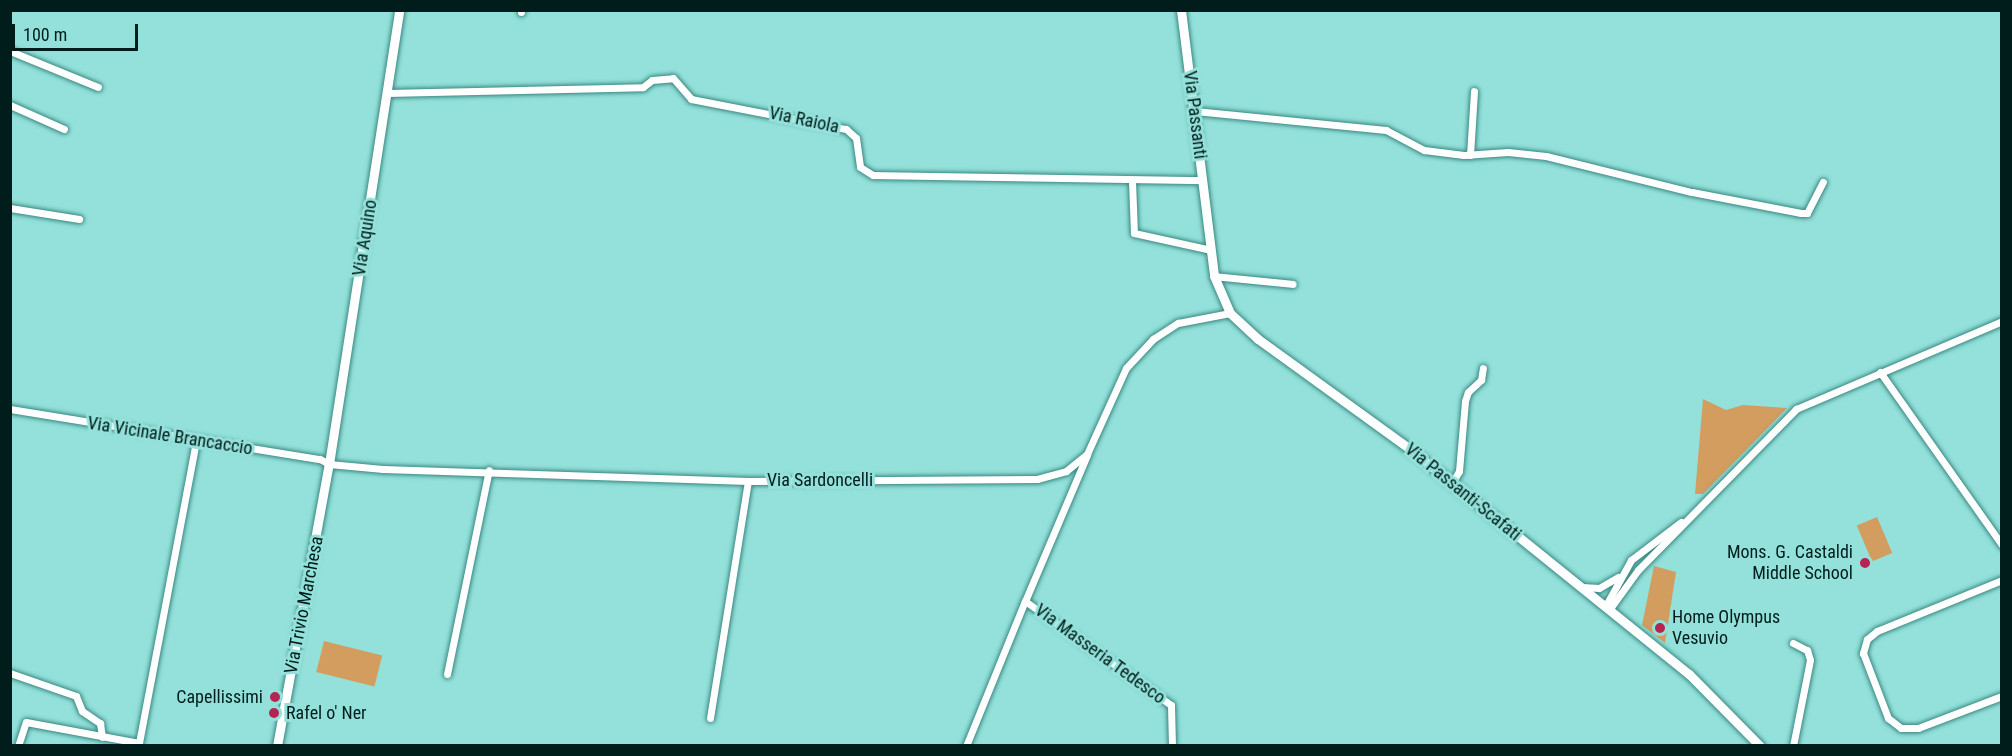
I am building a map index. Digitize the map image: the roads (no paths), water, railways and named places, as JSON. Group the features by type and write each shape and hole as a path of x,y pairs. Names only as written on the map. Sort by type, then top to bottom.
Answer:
{"street":[{"name":"Via Aquino","path":"329,464 399,10"},
{"name":"Via Passanti","path":"1181,10 1208,220"},
{"path":"10,51 98,87"},
{"name":"Via Raiola","path":"387,93 643,87 652,80 673,78 691,99 846,129 856,138 860,167 873,175 1132,181 1203,180"},
{"path":"1470,155 1474,91"},
{"path":"10,105 64,129"},
{"path":"1195,111 1386,130 1424,150 1470,155 1508,152 1546,156 1692,192 1801,213 1807,213 1823,182"},
{"path":"1132,181 1134,233 1211,250"},
{"path":"10,208 79,219"},
{"name":"Via Passanti-Scafati","path":"1208,220 1214,276 1230,314 1258,339 1452,483 1689,674 1760,746"},
{"path":"1214,276 1293,284"},
{"name":"Via Sardoncelli","path":"329,464 748,481 1037,479 1066,471 1087,454 1126,368 1153,339 1179,323 1230,314"},
{"path":"1607,608 1638,570 1688,517 1796,409 2001,321"},
{"path":"1452,483 1459,471 1465,401 1471,388 1481,380 1483,368"},
{"path":"1880,372 2001,545"},
{"name":"Via Vicinale Brancaccio","path":"10,409 196,442 320,459 329,464"},
{"path":"18,746 26,722 139,743 196,442"},
{"name":"Via Masseria Tedesco","path":"966,746 1087,454"},
{"name":"Via Trivio Marchesa","path":"277,746 329,464"},
{"path":"447,674 489,470"},
{"path":"710,718 748,481"},
{"path":"1607,608 1621,575 1638,554 1688,517"},
{"path":"1578,586 1599,588 1621,575"},
{"path":"2001,580 1877,630 1867,639 1863,653 1888,718 1902,728 1918,728 2001,696"},
{"name":"Via Masseria Tedesco","path":"1025,601 1171,705 1172,746"},
{"path":"1793,643 1807,650 1810,660 1793,746"},
{"path":"10,674 76,696 82,711 100,723 102,736"}],"place":[{"name":"Mons. G. Castaldi Middle School","path":"1865,563"},
{"name":"Home Olympus Vesuvio","path":"1660,628"},
{"name":"Capellissimi","path":"275,697"},
{"name":"Rafel o' Ner","path":"274,713"}]}
